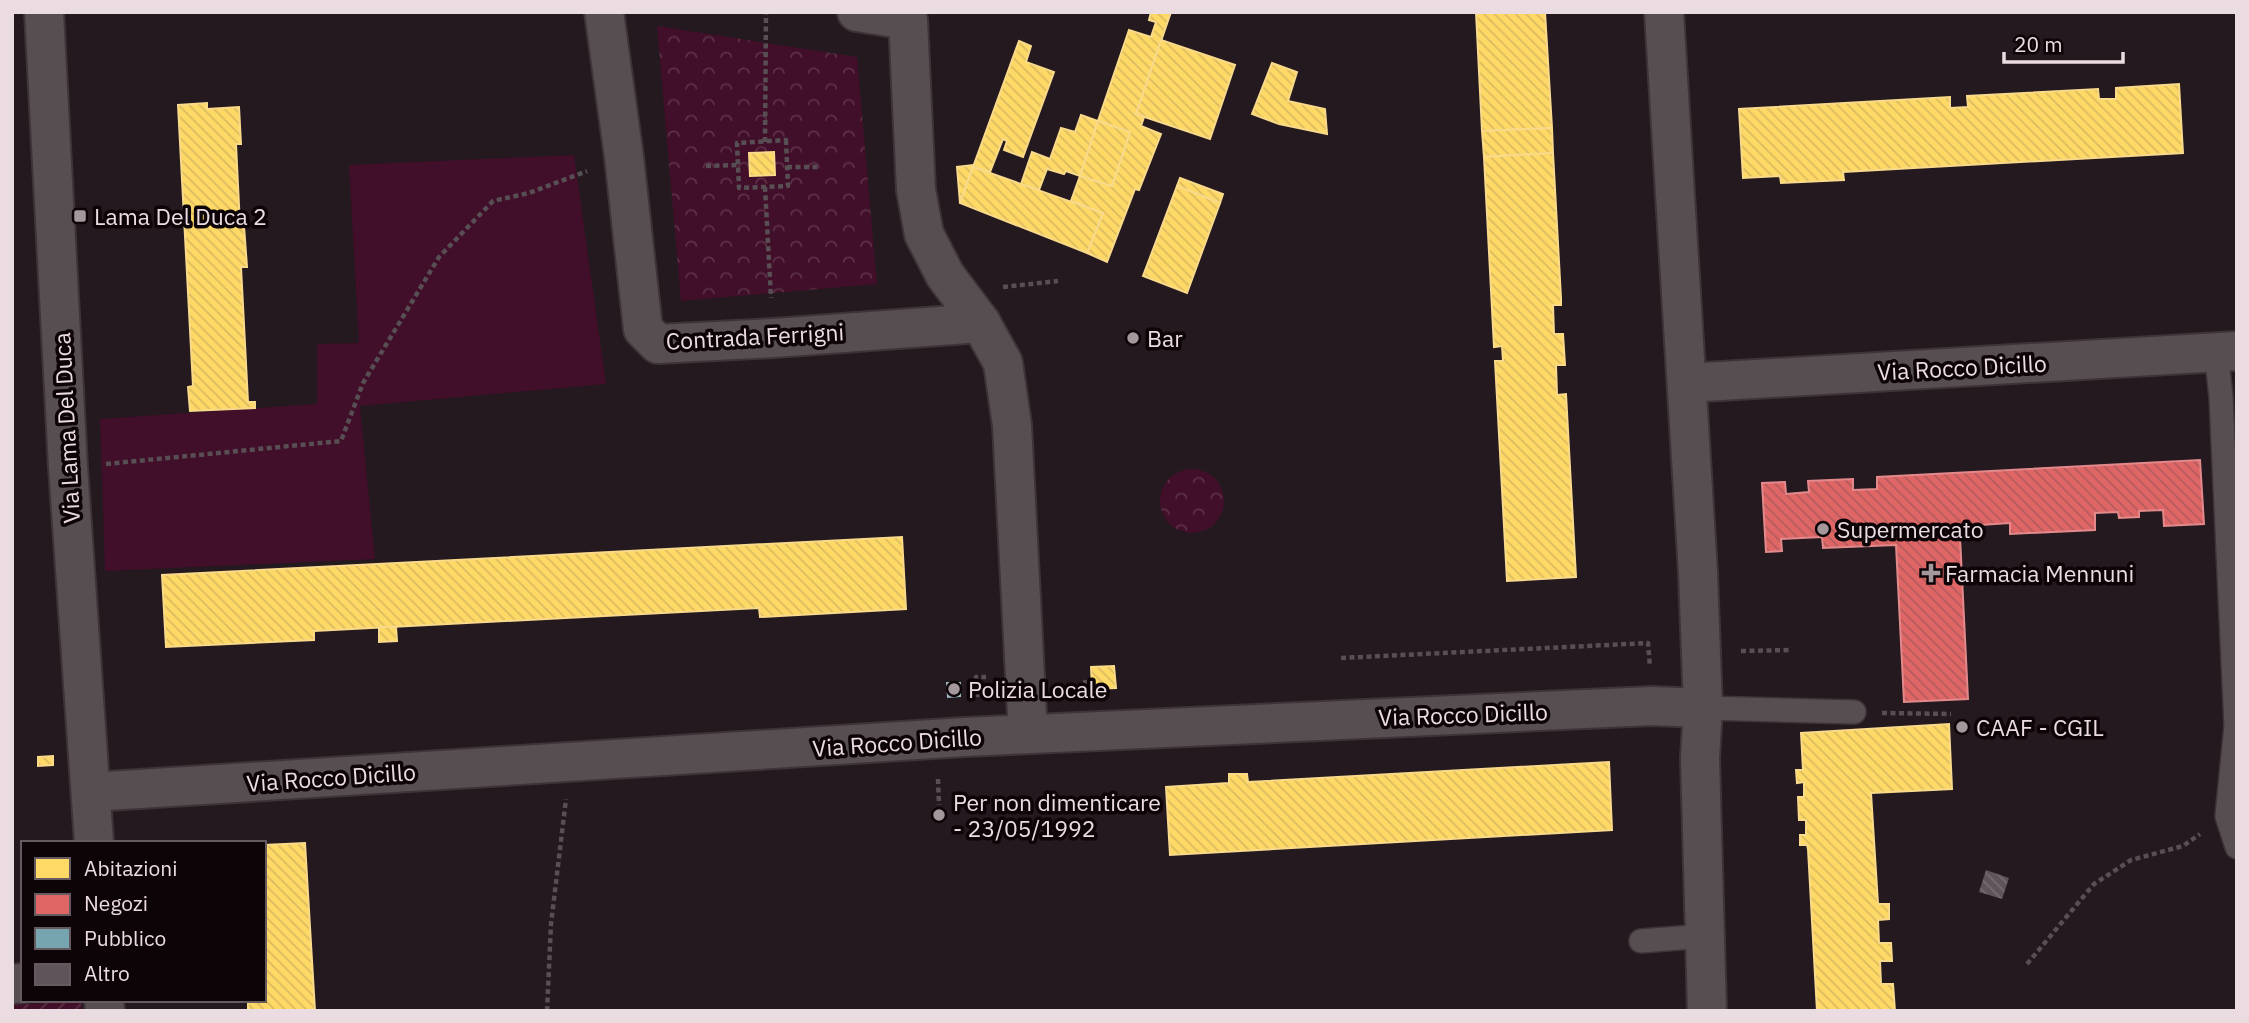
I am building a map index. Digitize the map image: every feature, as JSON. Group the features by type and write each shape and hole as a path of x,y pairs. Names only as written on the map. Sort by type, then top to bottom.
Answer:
{"street":[{"name":"Via Lama Del Duca","path":"44,12 68,467 94,841"},
{"name":"Contrada Ferrigni","path":"604,12 643,328 658,344 981,323"},
{"path":"857,12 924,16 916,190 924,234 945,275 981,323 1003,363 1012,425 1028,734"},
{"path":"1664,12 1698,573 1703,708 1700,758 1707,1011"},
{"name":"Via Rocco Dicillo","path":"1687,383 2226,351"},
{"name":"Via Rocco Dicillo","path":"91,792 1028,734 1652,706 1703,708"}],"lane":[{"path":"2226,351 2221,397 2236,726 2227,816 2237,848"},
{"path":"1703,708 1854,712"},
{"path":"1641,941 1705,936"}],"path":[{"path":"765,142 766,12"},
{"path":"786,140 788,186 739,188 738,165 737,143 786,140"},
{"path":"68,467 341,441 363,383 439,257 493,201 529,193 624,157"},
{"path":"706,166 738,165"},
{"path":"787,167 820,167"},
{"path":"765,187 774,338"},
{"path":"957,291 1058,281"},
{"path":"1341,658 1648,643 1652,706"},
{"path":"1854,712 1951,714"},
{"path":"547,1011 551,924 571,762"},
{"path":"937,779 939,805"},
{"path":"2027,964 2094,884 2131,860 2183,846 2227,816"}],"green space":[{"path":"657,26 857,57 877,284 681,301"},
{"path":"574,155 606,384 360,406 375,559 105,571 100,419 317,404 317,344 359,343 349,165"},
{"path":"1192,469 1215,478 1224,501 1215,524 1192,533 1169,524 1160,501 1169,478"},
{"path":"81,1002 82,1011 12,1011 12,1005"}],"building: Abitazioni":[{"path":"1151,12 1171,12 1136,114 1144,117 1141,126 1161,134 1139,190 1135,189 1107,262 1087,253 1103,213 1071,201 1080,176 1112,186 1130,132 1098,121 1129,30 1151,37 1156,22 1149,20"},
{"path":"1476,12 1545,12 1552,128 1482,131"},
{"path":"1161,40 1235,65 1210,139 1136,114"},
{"path":"1019,41 1031,46 1026,62 1054,72 1023,157 1004,150 1007,141 1003,139 990,172 973,167"},
{"path":"1272,63 1297,72 1288,101 1325,109 1327,134 1279,124 1252,114"},
{"path":"2179,84 2183,153 1843,172 1844,180 1781,183 1780,176 1743,178 1739,109 1950,97 1950,108 1968,107 1967,96 2098,89 2099,99 2116,99 2116,88"},
{"path":"207,103 207,109 239,107 241,144 236,144 240,226 244,226 247,267 241,267 248,402 255,402 255,408 190,411 188,387 193,386 178,105"},
{"path":"1081,115 1098,121 1080,176 1047,169 1039,190 1021,184 1032,152 1050,159 1061,128 1075,132"},
{"path":"1098,121 1130,132 1112,186 1080,176"},
{"path":"1552,128 1553,153 1484,157 1482,131"},
{"path":"774,152 775,175 750,176 749,153"},
{"path":"1553,153 1561,298 1561,305 1553,305 1554,334 1563,334 1565,365 1556,365 1557,395 1566,394 1576,577 1507,581 1495,361 1503,361 1502,346 1494,347 1484,157"},
{"path":"974,165 973,167 960,203 957,167"},
{"path":"973,167 1103,213 1087,253 960,203"},
{"path":"1180,178 1223,194 1220,203 1177,186"},
{"path":"1177,186 1220,203 1187,293 1143,276"},
{"path":"902,537 906,609 760,617 759,608 314,631 314,640 166,647 162,575"},
{"path":"379,627 396,627 397,641 379,642"},
{"path":"1114,666 1116,688 1092,689 1091,667"},
{"path":"1949,724 1952,789 1871,793 1878,904 1889,904 1889,919 1878,920 1879,943 1891,943 1892,961 1880,961 1881,984 1893,984 1895,1011 1817,1011 1808,849 1807,845 1800,845 1800,835 1806,835 1806,820 1799,820 1798,797 1804,797 1804,782 1797,783 1796,770 1803,770 1801,733"},
{"path":"53,756 53,765 38,766 38,757"},
{"path":"1609,762 1612,830 1170,855 1166,787 1229,783 1229,774 1247,774 1248,782"},
{"path":"305,843 315,1011 248,1011 248,1002 266,1002 266,845"}],"building: Negozi":[{"path":"2200,460 2204,524 2164,526 2163,510 2139,511 2139,517 2119,518 2118,512 2095,513 2095,530 2010,534 2010,523 1980,525 1980,536 1960,537 1968,699 1904,702 1896,545 1823,548 1822,537 1781,539 1782,551 1766,552 1762,483 1785,482 1786,494 1809,492 1808,481 1853,479 1853,490 1877,489 1877,477"}],"building: Pubblico":[{"name":"Polizia Locale","path":"947,683 960,683 960,696 948,697"}],"building: Altro":[{"path":"1986,870 2009,878 2002,899 1979,892"}],"place":[{"name":"Lama Del Duca 2","path":"80,216"},
{"name":"Bar","path":"1133,338"},
{"name":"Supermercato","path":"1823,529"},
{"name":"Farmacia Mennuni","path":"1931,573"},
{"name":"Polizia Locale","path":"954,689"},
{"name":"CAAF - CGIL","path":"1962,727"},
{"name":"Per non dimenticare - 23/05/1992","path":"939,815"}]}
